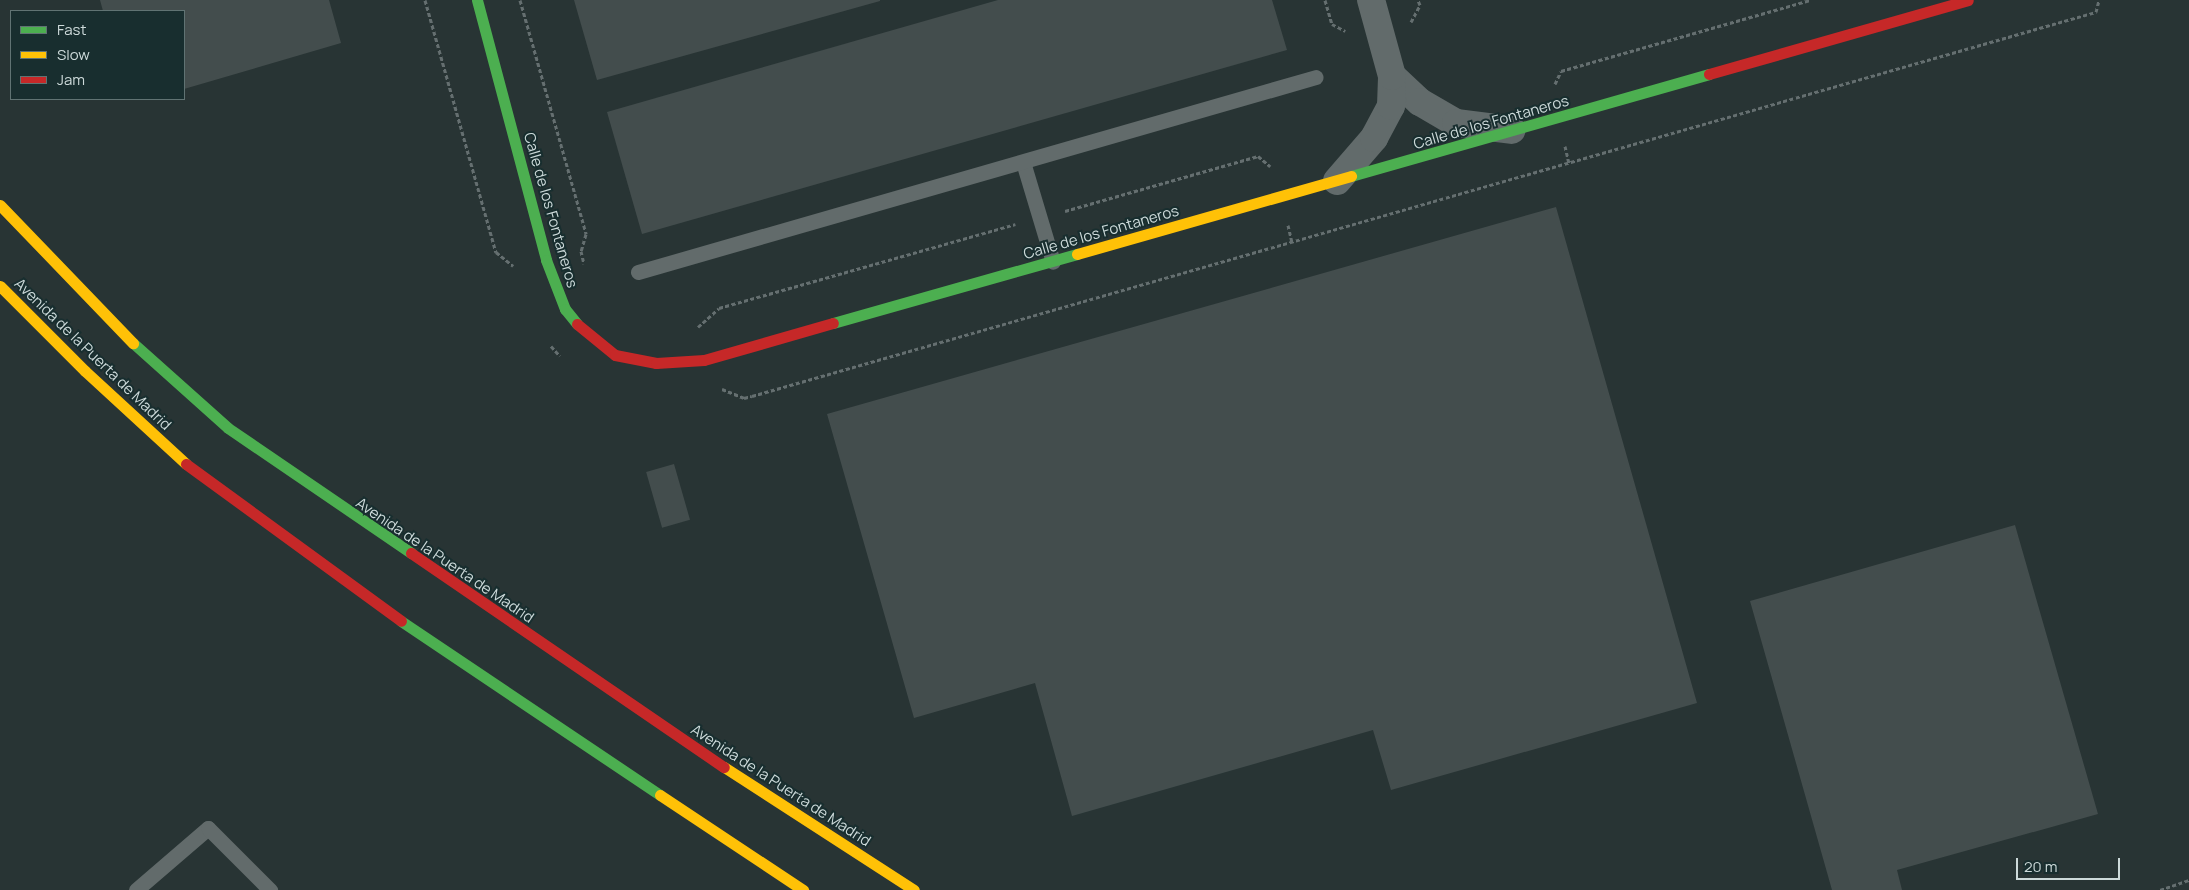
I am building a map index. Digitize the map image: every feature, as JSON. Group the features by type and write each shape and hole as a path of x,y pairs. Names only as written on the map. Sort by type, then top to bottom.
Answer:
{"street":[{"name":"Calle de los Fontaneros","path":"477,0 546,260 565,309 584,333 616,355 656,363 704,360 1516,131 1968,0"},
{"path":"1337,181 1374,138 1391,106 1392,76 1371,0"},
{"path":"1392,76 1420,102 1456,123 1516,131"},
{"name":"Avenida de la Puerta de Madrid","path":"0,205 116,328 228,428 706,755 914,890"},
{"name":"Avenida de la Puerta de Madrid","path":"0,286 196,473 419,634 804,890"}],"lane":[{"path":"638,272 1316,78"},
{"path":"1023,162 1053,262"},
{"path":"136,890 208,828 270,890"}],"path":[{"path":"1413,32 1410,24 1420,5 1418,0"},
{"path":"1554,87 1561,71 1810,0"},
{"path":"744,398 2096,12 2099,0"},
{"path":"2160,890 2189,880"}],"building":[{"path":"100,0 329,0 341,43 185,89 185,10 103,10"},
{"path":"574,0 880,0 880,1 597,80"},
{"path":"998,0 1272,0 1287,50 642,234 607,112"},
{"path":"1556,207 1697,703 1391,790 1373,730 1072,816 1035,683 914,718 827,414"},
{"path":"674,464 690,520 662,528 646,472"},
{"path":"2015,525 2098,814 1897,870 1902,890 1832,890 1750,601"}],"traffic: fast":[{"path":"477,0 546,260 565,309 577,324"},
{"path":"1351,176 1709,74"},
{"path":"833,323 1077,254"},
{"path":"133,343 228,428 411,553"},
{"path":"401,621 660,795"}],"traffic: slow":[{"path":"1077,254 1351,176"},
{"path":"0,205 133,343"},
{"path":"0,286 85,371 186,464"},
{"path":"724,767 914,890"},
{"path":"660,795 803,890"}],"traffic: jam":[{"path":"1709,74 1968,0"},
{"path":"577,324 615,355 656,363 704,360 833,323"},
{"path":"186,464 401,621"},
{"path":"411,553 724,767"}]}
